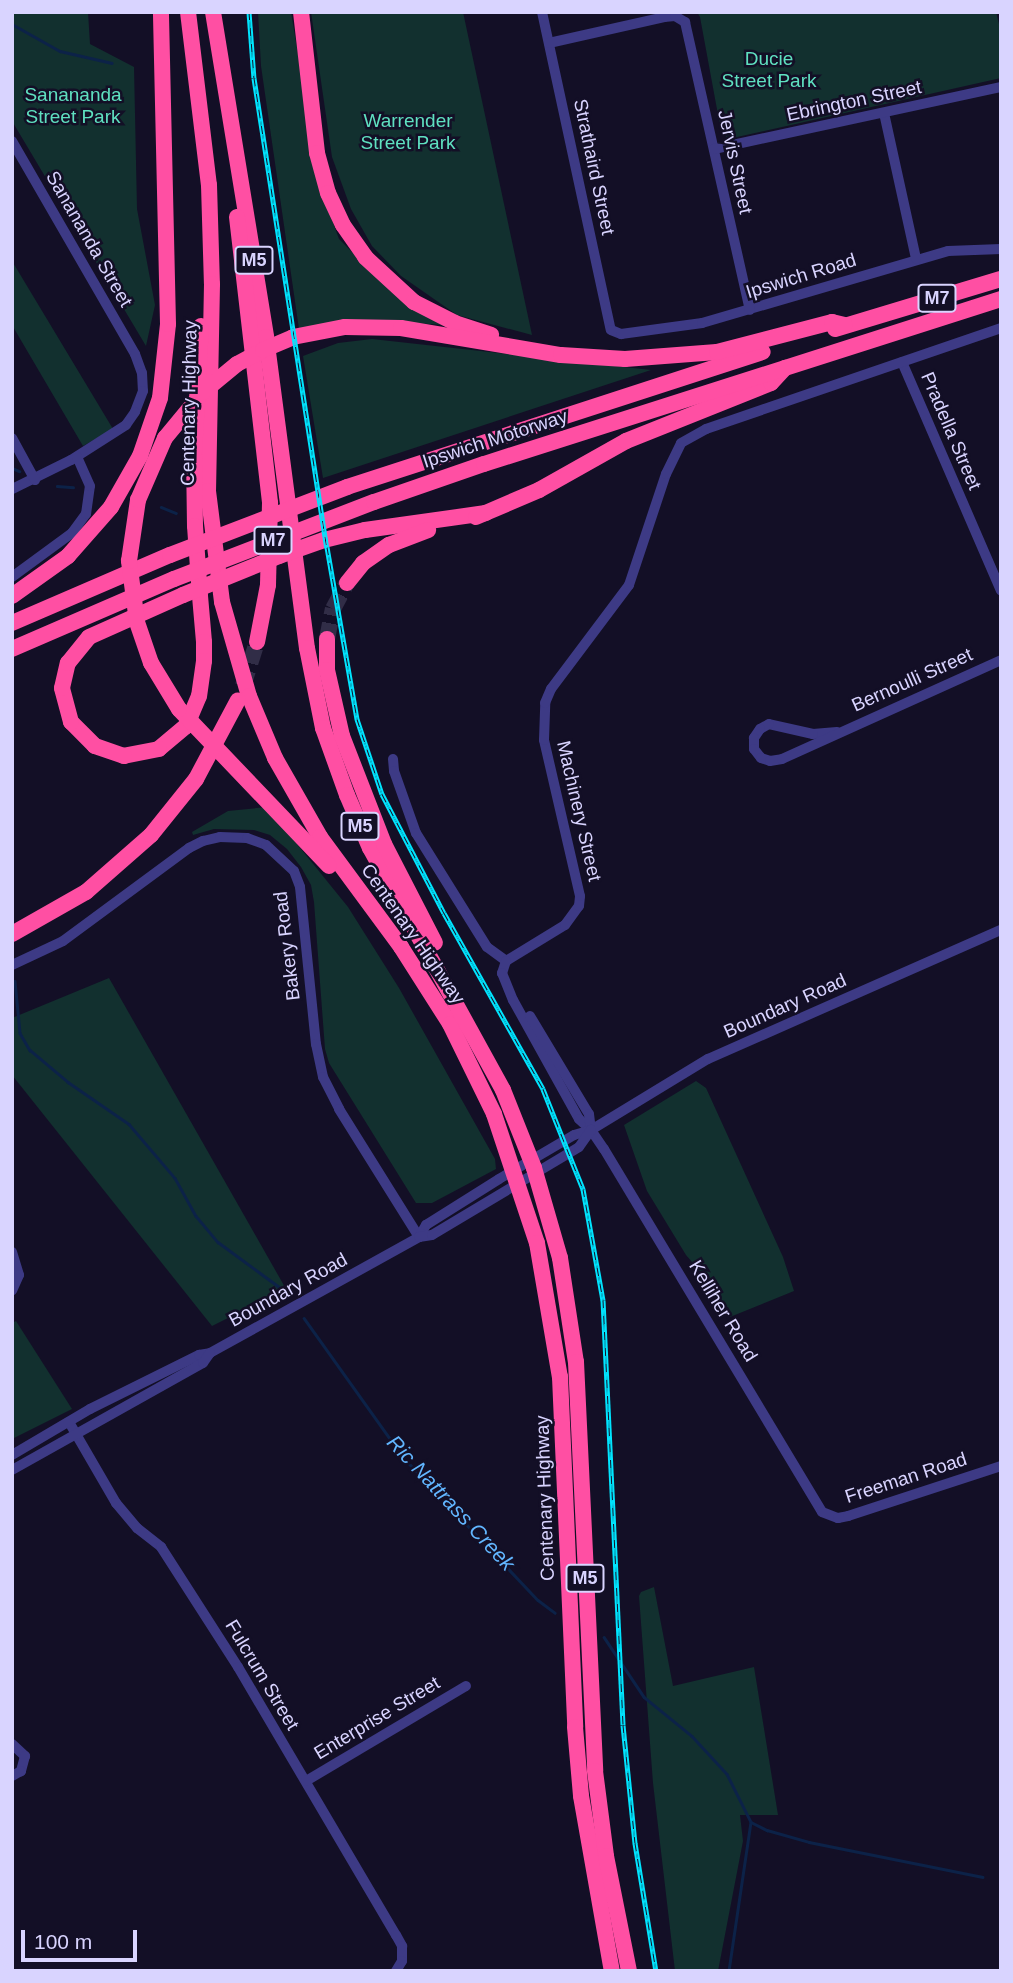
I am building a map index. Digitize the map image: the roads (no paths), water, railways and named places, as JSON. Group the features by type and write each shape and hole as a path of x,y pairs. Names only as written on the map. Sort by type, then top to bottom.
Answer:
{"highway":[{"path":"12,596 68,556 111,508 140,457 160,398 168,324 161,12"},
{"name":"Centenary Highway","path":"188,12 204,127 210,219 210,376 203,523 242,676 266,739 303,810 416,970 464,1051 511,1158 537,1243 560,1377 575,1727 593,1874 612,1971"},
{"name":"Centenary Highway","path":"213,12 237,168 263,373 286,490 312,678 324,728 347,795 370,848 492,1068 537,1177 560,1258 570,1315 578,1406 595,1771 606,1856 629,1971"},
{"path":"301,12 317,153 328,192 343,225 374,266 414,302 455,323 504,339 519,348"},
{"path":"210,219 204,234 195,432 203,523 200,596 203,677 194,710 186,726 169,744 135,755 113,754 87,740 71,722 62,688 74,652 98,631 324,540 365,530 486,513"},
{"name":"Ipswich Motorway","path":"12,623 183,550 347,487 845,325 1001,279"},
{"name":"Ipswich Motorway","path":"12,649 174,579 374,502 787,366 1001,299"},
{"path":"351,881 332,870 179,709 151,663 136,622 131,591 130,552 141,491 165,438 203,392 248,358 293,337 360,326 401,328 597,359 669,358 747,346 832,323 845,325"},
{"path":"347,583 363,563 399,539 458,524 533,493 626,441 771,383 787,366"},
{"path":"257,642 270,569 270,497 263,373"},
{"path":"327,639 327,670 337,718 366,804 491,1052 492,1068"},
{"path":"12,934 86,892 151,835 196,779 238,700"},
{"path":"593,1874 590,1887 605,1971"}],"street":[{"name":"Strathaird Street","path":"542,12 611,330"},
{"name":"Jervis Street","path":"549,43 664,17 675,16 685,22 750,310"},
{"name":"Ebrington Street","path":"714,149 1001,87"},
{"path":"884,113 916,259"},
{"name":"Sanananda Street","path":"12,141 135,354 142,373 143,391 135,412 126,425 74,458 12,489"},
{"name":"Ipswich Road","path":"611,330 621,334 674,328 750,310 948,251 1001,249"},
{"path":"902,362 1001,328"},
{"name":"Machinery Street","path":"506,961 565,925 579,906 580,896 544,740 545,703 551,689 629,585 673,457 681,443 706,429 902,362"},
{"name":"Pradella Street","path":"902,362 1001,591"},
{"path":"12,438 34,480"},
{"path":"12,577 66,536 79,518 85,497 83,480 74,458"},
{"name":"Bernoulli Street","path":"837,732 805,733 769,724 760,729 754,738 754,749 761,758 771,761 782,759 1001,660"},
{"path":"393,759 394,771 416,833 486,947 506,961"},
{"name":"Bakery Road","path":"12,965 63,941 188,848 220,837 247,838 266,845 294,871 300,887 316,1044 323,1077 339,1108 419,1237"},
{"name":"Boundary Road","path":"419,1237 426,1225 499,1179 574,1135 591,1130 708,1059 1001,930"},
{"name":"Kelliher Road","path":"506,961 502,973 511,993 519,996 589,1114 591,1130 822,1512"},
{"name":"Boundary Road","path":"12,1455 69,1422 199,1355 210,1353 419,1237 432,1235 579,1147 591,1130"},
{"path":"12,1252 19,1275 12,1292"},
{"name":"Boundary Road","path":"12,1470 203,1363 210,1353"},
{"name":"Fulcrum Street","path":"69,1422 116,1503 169,1558 306,1781 402,1946 399,1966"},
{"name":"Freeman Road","path":"822,1512 838,1518 848,1516 1001,1466"},
{"name":"Enterprise Street","path":"306,1781 466,1686"},
{"path":"12,1744 25,1756 21,1771 12,1776"}],"waterway":[{"path":"12,24 60,51 112,63"},
{"path":"12,468 19,471"},
{"path":"57,486 73,487"},
{"path":"161,507 176,513"},
{"name":"Ric Nattrass Creek","path":"15,981 20,1033 30,1050 68,1082 129,1124 175,1178 196,1216 218,1242 286,1292"},
{"name":"Ric Nattrass Creek","path":"304,1318 404,1458 538,1600 555,1613"},
{"name":"Ric Nattrass Creek","path":"604,1637 644,1697 692,1736 727,1774 751,1822 729,1971"},
{"path":"751,1822 767,1830 809,1842 982,1877"}],"tunnel":[{"path":"327,639 333,609 347,583"},
{"path":"243,686 257,642"}],"railway":[{"path":"249,12 254,78 327,547 357,719 382,794 444,913 543,1089 583,1189 603,1300 623,1725 635,1843 656,1971"}],"park label":[{"name":"Ducie Street Park","path":"769,70"},
{"name":"Sanananda Street Park","path":"73,106"},
{"name":"Warrender Street Park","path":"408,132"}]}
